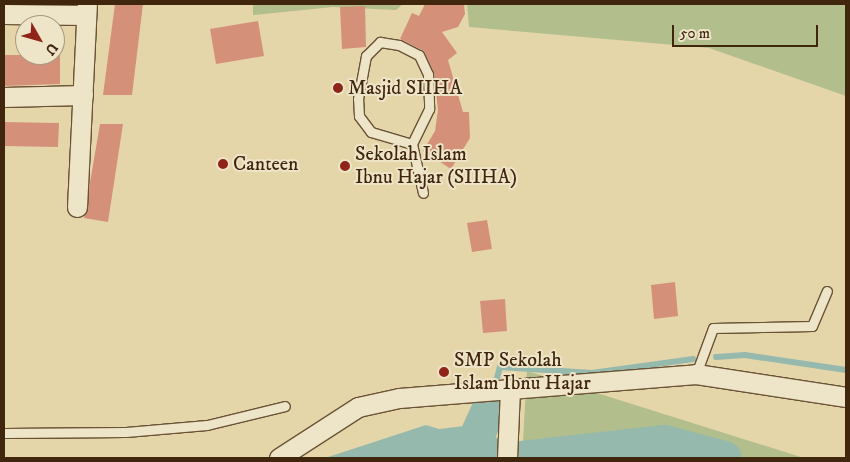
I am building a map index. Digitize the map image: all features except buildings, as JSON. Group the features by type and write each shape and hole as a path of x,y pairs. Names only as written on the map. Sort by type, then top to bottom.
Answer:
{"street":[{"path":"4,14 86,10 77,207"},
{"path":"4,97 83,95"},
{"path":"279,458 358,407 400,398 696,374 846,397"},
{"path":"499,391 506,449"}],"lane":[{"path":"412,144 371,132 359,116 358,98 366,56 380,42 399,45 419,55 428,74 429,109 412,144 423,193"},
{"path":"696,374 713,328 812,326 827,291"},
{"path":"4,433 126,432 207,425 285,406"}],"green space":[{"path":"253,4 403,4 396,10 333,7 253,15"},
{"path":"467,4 846,4 846,96 709,48 469,27"},
{"path":"527,371 804,458 522,458"}],"water":[{"path":"481,424 500,441 502,458 325,458 426,425 439,429"}],"waterway":[{"path":"716,357 745,355 846,370"},
{"path":"489,408 500,367 592,373 693,359"},
{"path":"467,456 489,408"},
{"path":"521,458 664,442 724,458"}],"place":[{"name":"Masjid SIIHA","path":"338,88"},
{"name":"Canteen","path":"223,164"},
{"name":"Sekolah Islam Ibnu Hajar (SIIHA)","path":"345,166"},
{"name":"SMP Sekolah Islam Ibnu Hajar","path":"444,372"}]}
